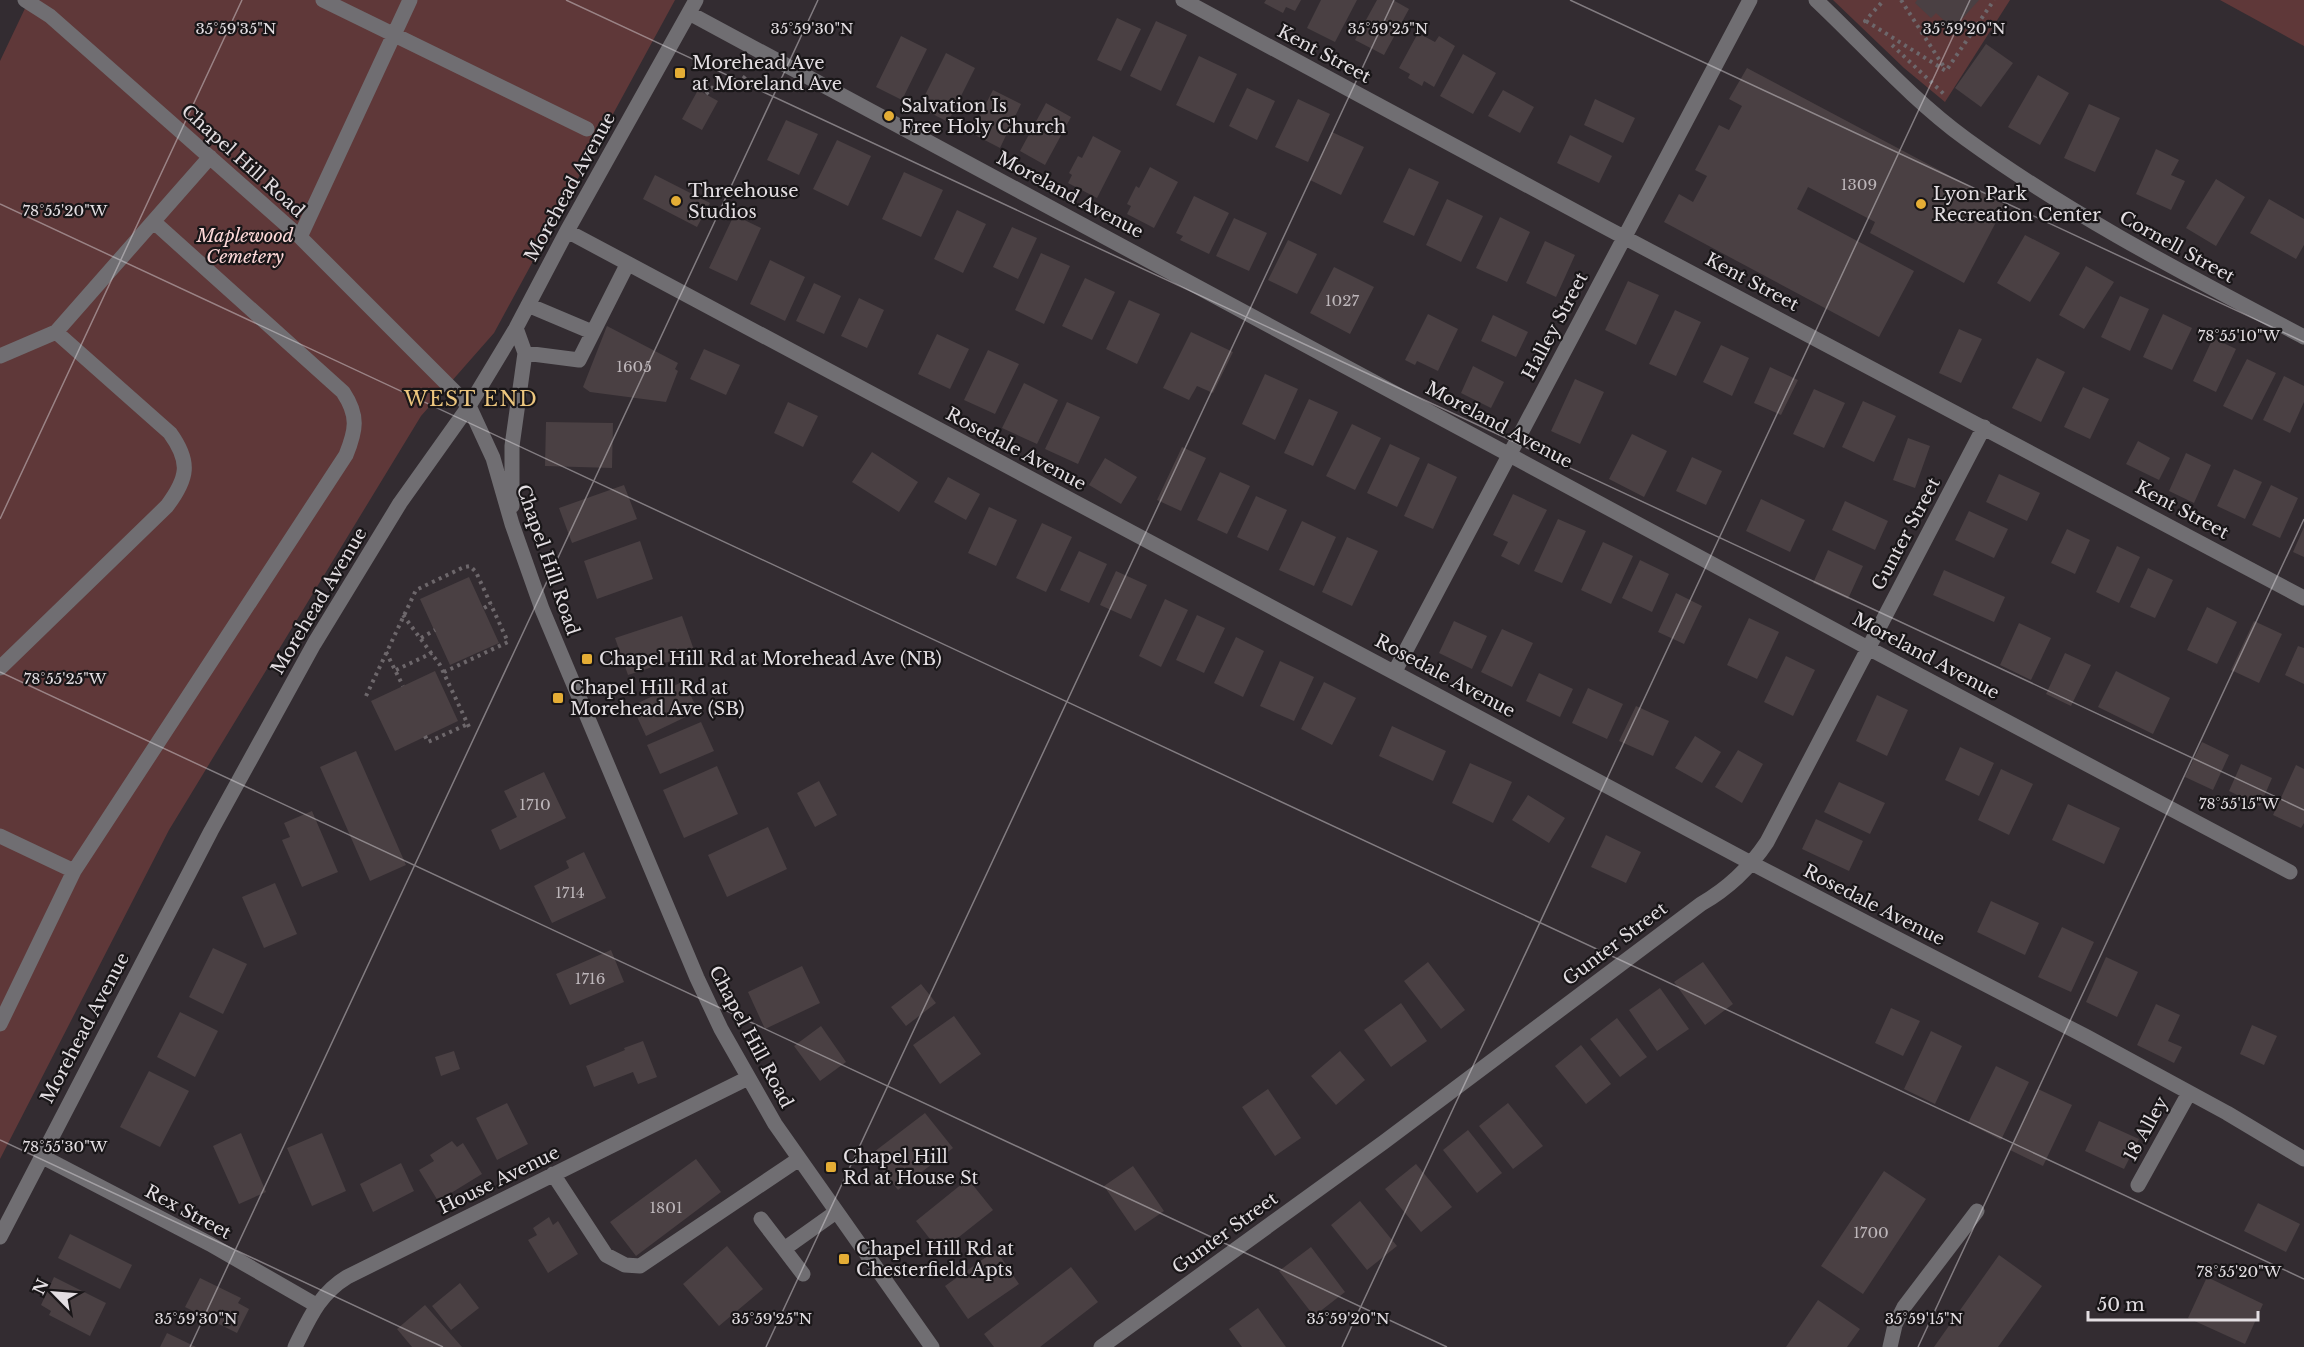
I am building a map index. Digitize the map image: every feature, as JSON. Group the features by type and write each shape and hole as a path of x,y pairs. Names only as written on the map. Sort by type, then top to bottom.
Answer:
{"street":[{"name":"Chapel Hill Road","path":"25,0 50,16 300,237 469,406 493,458 512,524 542,609 697,978 721,1029 748,1078 799,1159 932,1347"},
{"path":"323,0 587,129"},
{"path":"300,237 410,0"},
{"name":"Kent Street","path":"1183,0 2304,598"},
{"name":"Halley Street","path":"1395,671 1750,0"},
{"name":"Cornell Street","path":"1815,0 1898,80 1966,139 2106,230 2304,337"},
{"name":"Morehead Avenue","path":"0,1237 40,1156 211,831 314,644 400,503 469,406 516,328 567,231 693,6"},
{"name":"Moreland Avenue","path":"693,6 1868,648 2290,872"},
{"path":"0,356 56,332 210,157"},
{"path":"0,1024 75,872 346,455 352,439 355,423 352,406 343,392 154,222"},
{"name":"Rosedale Avenue","path":"567,231 1753,864 2087,1037 2304,1159"},
{"path":"525,352 579,360 627,265"},
{"path":"528,304 592,332"},
{"path":"512,524 512,446 525,352 516,328"},
{"path":"0,668 167,506 181,488 185,468 182,449 170,433 56,332"},
{"name":"Gunter Street","path":"1101,1347 1384,1142 1701,904 1719,894 1753,864 1767,842 1984,427"},
{"path":"0,836 75,872"},
{"name":"House Avenue","path":"295,1347 316,1305 333,1285 346,1277 748,1078"},
{"name":"18 Alley","path":"2138,1185 2189,1093"},
{"name":"Rex Street","path":"40,1156 210,1245 316,1305"},
{"path":"554,1174 606,1255 625,1265 640,1266 799,1159"},
{"path":"1890,1347 1895,1325 1904,1307 1977,1211"},
{"path":"784,1249 836,1212"},
{"path":"761,1219 803,1274"}],"path":[{"path":"1865,21 1884,0"},
{"path":"1901,0 1946,70"},
{"path":"1946,70 1994,0"},
{"path":"1858,14 1946,96"},
{"path":"1865,21 1946,70"},
{"path":"706,94 717,83 738,86 748,73"},
{"path":"366,696 419,587 467,566 474,569 508,642 444,672"},
{"path":"484,608 490,604"},
{"path":"404,615 444,672 470,729"},
{"path":"421,638 435,630"},
{"path":"386,652 403,686"},
{"path":"396,670 432,653"},
{"path":"425,736 428,742 468,724"}],"green space":[{"name":"Maplewood Cemetery","path":"29,0 675,0 494,333 421,416 169,830 0,1159 0,61"},
{"path":"1833,0 2010,0 1945,102 1904,68"},
{"path":"2220,0 2304,0 2304,46"}],"building":[{"path":"1266,0 1301,0 1295,11 1286,7 1283,13 1264,3"},
{"path":"1321,0 1357,0 1335,42 1307,28"},
{"path":"1377,0 1393,0 1409,9 1384,55 1355,40"},
{"path":"1917,0 1979,0 1953,29 1936,13 1931,18 1915,3"},
{"path":"1117,18 1141,29 1121,71 1097,60"},
{"path":"1156,21 1187,35 1161,91 1130,76"},
{"path":"1418,33 1435,42 1439,36 1455,46 1434,87 1424,81 1422,86 1408,78 1410,74 1399,68"},
{"path":"901,36 927,49 902,100 876,87"},
{"path":"1986,44 2013,63 1981,107 1955,88"},
{"path":"946,53 975,68 948,122 919,107"},
{"path":"1463,54 1496,73 1473,114 1440,96"},
{"path":"1199,56 1237,74 1214,123 1176,105"},
{"name":"Lyon Park Recreation Center","path":"1747,68 2005,205 1964,283 1870,233 1875,222 1808,187 1797,209 1914,271 1879,337 1664,222 1679,194 1693,202 1707,176 1695,170 1719,125 1729,130 1742,106 1729,99"},
{"path":"2038,75 2069,93 2040,145 2008,127"},
{"path":"1247,88 1275,101 1257,140 1229,126"},
{"path":"698,90 718,101 702,130 682,119"},
{"path":"993,90 1021,104 1000,148 971,133"},
{"path":"1503,90 1534,107 1520,133 1488,116"},
{"path":"1298,99 1330,114 1308,162 1275,147"},
{"path":"1595,99 1635,118 1623,143 1584,125"},
{"path":"1046,103 1071,117 1045,165 1020,151"},
{"path":"2089,104 2120,118 2095,172 2064,158"},
{"path":"786,120 818,134 799,175 767,160"},
{"path":"1332,132 1364,147 1341,195 1310,180"},
{"path":"1570,135 1612,156 1599,183 1557,163"},
{"path":"1093,136 1121,151 1097,198 1068,183 1072,175 1069,173 1078,156 1082,158"},
{"path":"837,140 871,156 848,206 813,189"},
{"path":"2156,149 2179,160 2171,175 2185,181 2171,210 2136,194"},
{"path":"1150,167 1178,182 1154,228 1127,214 1131,206 1127,204 1136,186 1139,188"},
{"path":"1409,168 1439,182 1414,236 1383,222"},
{"path":"904,172 943,190 921,237 882,219"},
{"name":"Threehouse Studios","path":"655,175 710,203 697,227 643,199"},
{"path":"2216,179 2245,197 2216,246 2186,228"},
{"path":"1194,196 1229,213 1209,254 1180,240 1183,236 1176,233"},
{"path":"1447,199 1483,216 1461,262 1426,245"},
{"path":"2269,199 2304,219 2304,245 2296,259 2250,233"},
{"path":"957,210 986,224 963,273 934,259"},
{"path":"734,215 761,228 737,281 709,268"},
{"path":"1500,217 1530,232 1507,282 1476,268"},
{"path":"1234,218 1267,233 1249,271 1216,256"},
{"path":"1012,227 1037,238 1018,279 993,267"},
{"path":"2025,235 2060,253 2030,302 1997,283"},
{"path":"1288,240 1317,254 1297,294 1268,280"},
{"path":"1545,241 1575,255 1556,297 1526,283"},
{"path":"1041,253 1070,266 1044,324 1015,310"},
{"path":"770,260 805,277 785,321 750,304"},
{"path":"2086,266 2114,282 2084,329 2059,315"},
{"path":"1334,267 1374,287 1350,334 1310,313"},
{"path":"1085,278 1115,292 1092,340 1062,326"},
{"path":"1628,281 1659,295 1636,345 1605,330"},
{"path":"814,283 841,296 824,334 796,321"},
{"path":"2120,296 2149,309 2130,351 2101,337"},
{"path":"859,298 884,310 867,348 841,336"},
{"path":"1129,300 1160,314 1137,364 1106,349"},
{"path":"1675,310 1701,322 1676,376 1649,364"},
{"path":"1428,314 1458,329 1438,371 1417,361 1415,365 1405,360"},
{"path":"2163,314 2192,328 2172,370 2143,357"},
{"path":"1493,315 1528,332 1516,357 1481,341"},
{"path":"607,326 678,363 675,369 678,371 666,402 590,392 583,387"},
{"path":"1959,329 1982,339 1961,383 1939,373"},
{"path":"1191,332 1233,352 1213,393 1197,386 1189,400 1163,388"},
{"path":"937,334 969,349 950,389 918,374"},
{"path":"2213,338 2236,349 2216,392 2193,381"},
{"path":"1721,345 1749,358 1732,396 1703,382"},
{"path":"704,349 740,365 726,395 690,379"},
{"path":"988,350 1019,364 995,414 964,400"},
{"path":"2037,358 2065,372 2041,422 2012,408"},
{"path":"2247,359 2276,373 2252,420 2223,406"},
{"path":"1473,366 1504,382 1491,408 1461,393"},
{"path":"1770,367 1798,380 1781,415 1754,403"},
{"path":"1265,374 1298,389 1275,440 1242,424"},
{"path":"2284,376 2304,386 2304,402 2290,433 2263,420"},
{"path":"1575,379 1604,392 1580,444 1551,431"},
{"path":"1024,383 1058,400 1037,444 1002,428"},
{"path":"2083,387 2109,399 2090,439 2064,427"},
{"path":"1814,389 1845,403 1824,448 1793,434"},
{"path":"1309,399 1338,412 1313,466 1284,453"},
{"path":"1863,401 1896,416 1874,462 1842,447"},
{"path":"788,402 818,416 803,447 774,433"},
{"path":"1067,402 1100,417 1078,464 1045,449"},
{"path":"546,422 613,423 612,468 545,466"},
{"path":"1352,424 1381,438 1355,490 1326,476"},
{"path":"1632,434 1667,451 1644,497 1609,479"},
{"path":"1908,438 1930,446 1915,488 1893,480"},
{"path":"2138,441 2170,458 2159,480 2126,464"},
{"path":"1390,444 1420,458 1397,507 1367,493"},
{"path":"1182,447 1206,458 1181,511 1157,500"},
{"path":"872,452 918,482 899,512 852,482"},
{"path":"2186,453 2211,465 2194,503 2169,491"},
{"path":"1692,457 1722,471 1706,505 1676,491"},
{"path":"1105,458 1137,477 1121,504 1089,485"},
{"path":"1428,463 1457,477 1433,529 1404,516"},
{"path":"2234,469 2262,482 2245,519 2217,506"},
{"path":"1220,472 1250,486 1227,534 1197,520"},
{"path":"1999,474 2040,493 2027,521 1986,502"},
{"path":"948,477 980,494 966,520 934,502"},
{"path":"624,485 637,519 572,543 559,508"},
{"path":"2271,485 2298,498 2280,538 2252,525"},
{"path":"1513,494 1547,510 1519,565 1501,556 1508,542 1493,535"},
{"path":"1256,496 1287,510 1268,551 1237,537"},
{"path":"1761,499 1805,520 1790,552 1746,531"},
{"path":"1845,501 1888,521 1875,550 1832,530"},
{"path":"989,507 1017,520 996,566 968,553"},
{"path":"1969,511 2008,529 1994,558 1955,540"},
{"path":"1558,519 1586,531 1562,583 1534,571"},
{"path":"1302,521 1336,537 1314,586 1279,570"},
{"path":"1042,523 1072,537 1046,592 1016,578"},
{"path":"2304,527 2304,557 2293,552"},
{"path":"2067,529 2090,540 2075,574 2051,563"},
{"path":"1347,537 1378,551 1352,606 1322,592"},
{"path":"640,541 653,579 597,599 584,561"},
{"path":"1603,542 1633,556 1611,604 1581,590"},
{"path":"2117,546 2140,557 2119,603 2096,592"},
{"path":"1828,550 1863,566 1848,599 1813,583"},
{"path":"1079,551 1107,564 1089,603 1060,590"},
{"path":"1640,560 1669,574 1652,612 1622,598"},
{"path":"2148,568 2173,580 2155,618 2130,607"},
{"path":"1944,570 2005,597 1994,622 1933,595"},
{"path":"1116,571 1147,585 1131,619 1100,605"},
{"path":"469,577 499,643 450,665 420,599"},
{"path":"1676,593 1702,606 1684,644 1658,632"},
{"path":"1165,599 1188,610 1161,667 1139,656"},
{"path":"2207,607 2237,622 2217,664 2187,650"},
{"path":"1197,615 1225,628 1204,673 1176,660"},
{"path":"682,616 695,653 628,675 615,638"},
{"path":"1749,618 1779,632 1757,679 1727,665"},
{"path":"1454,621 1487,636 1472,669 1439,653"},
{"path":"2254,621 2282,634 2259,683 2231,670"},
{"path":"2019,623 2051,638 2031,680 2000,665"},
{"path":"1502,629 1533,643 1512,687 1481,672"},
{"path":"1236,637 1264,651 1243,697 1214,683"},
{"path":"2298,646 2304,648 2304,684 2285,675"},
{"path":"2065,653 2091,665 2071,706 2046,694"},
{"path":"1786,656 1815,670 1793,716 1764,702"},
{"path":"1280,661 1314,677 1294,721 1260,706"},
{"path":"435,671 458,721 395,751 371,701"},
{"path":"2116,671 2170,698 2153,734 2098,707"},
{"path":"1539,673 1573,689 1560,717 1526,701"},
{"path":"684,681 698,711 646,736 632,706"},
{"path":"1324,682 1356,698 1332,745 1301,729"},
{"path":"1588,688 1623,704 1607,739 1572,723"},
{"path":"1877,695 1908,710 1887,756 1856,741"},
{"path":"1636,706 1669,721 1653,756 1619,741"},
{"path":"701,722 714,751 660,774 647,745"},
{"path":"1392,726 1446,751 1433,781 1379,756"},
{"path":"1695,736 1721,752 1702,783 1675,768"},
{"path":"2202,742 2229,755 2213,790 2185,777"},
{"path":"1960,747 1994,763 1979,796 1945,780"},
{"path":"1738,750 1763,764 1742,803 1715,787"},
{"path":"356,751 406,865 370,881 320,767"},
{"path":"1470,763 1512,782 1493,823 1452,803"},
{"path":"2241,764 2272,778 2260,806 2229,791"},
{"path":"2296,765 2304,769 2304,823 2301,828 2273,815"},
{"path":"717,766 738,814 684,838 663,790"},
{"path":"2001,769 2033,784 2009,835 1978,820"},
{"path":"544,772 566,818 500,850 491,830 517,817 504,791"},
{"path":"819,781 837,815 815,827 797,793"},
{"path":"1839,782 1885,803 1870,834 1824,812"},
{"path":"1528,795 1565,818 1549,843 1512,820"},
{"path":"2068,804 2120,828 2104,864 2052,840"},
{"path":"312,811 338,872 302,887 282,840 290,837 284,823"},
{"path":"1816,819 1863,841 1849,871 1802,849"},
{"path":"768,827 787,869 727,897 708,855"},
{"path":"1606,835 1641,852 1626,883 1591,867"},
{"path":"584,852 606,898 552,923 534,886 569,868 566,861"},
{"path":"275,883 297,934 264,948 242,897"},
{"path":"1991,901 2039,923 2025,955 1977,932"},
{"path":"2062,927 2094,942 2071,992 2038,977"},
{"path":"213,948 247,964 223,1014 189,997"},
{"path":"611,950 624,982 570,1005 556,974"},
{"path":"2106,957 2138,972 2117,1017 2086,1002"},
{"path":"1428,962 1465,1010 1441,1029 1404,981"},
{"path":"1703,962 1733,1004 1705,1025 1674,982"},
{"path":"802,966 820,1003 765,1029 748,992"},
{"path":"921,984 936,1003 906,1026 891,1007"},
{"path":"1660,988 1689,1029 1657,1051 1629,1010"},
{"path":"1401,1003 1427,1041 1391,1067 1364,1030"},
{"path":"2156,1004 2180,1015 2168,1041 2182,1047 2174,1063 2137,1045"},
{"path":"1891,1008 1920,1021 1903,1056 1875,1043"},
{"path":"180,1012 218,1031 195,1077 157,1057"},
{"path":"954,1016 981,1054 940,1084 913,1045"},
{"path":"1617,1018 1647,1057 1620,1077 1590,1039"},
{"path":"2252,1025 2277,1036 2264,1065 2240,1054"},
{"path":"821,1026 846,1062 820,1081 794,1046"},
{"path":"1931,1031 1962,1046 1935,1104 1904,1089"},
{"path":"643,1041 657,1077 638,1084 633,1072 594,1087 586,1066"},
{"path":"1581,1045 1611,1084 1586,1104 1555,1066"},
{"path":"454,1051 460,1069 441,1076 435,1057"},
{"path":"1340,1051 1365,1080 1336,1105 1311,1076"},
{"path":"1996,1066 2029,1082 2001,1140 1968,1123"},
{"path":"149,1071 189,1091 160,1147 120,1127"},
{"path":"1268,1089 1301,1138 1275,1156 1242,1107"},
{"path":"2038,1089 2072,1105 2043,1166 2010,1150"},
{"path":"507,1103 528,1144 497,1160 476,1118"},
{"path":"1508,1103 1543,1146 1513,1169 1479,1126"},
{"path":"925,1113 953,1148 898,1190 870,1155"},
{"path":"2099,1121 2139,1139 2124,1169 2085,1151"},
{"path":"1468,1130 1502,1173 1477,1193 1443,1150"},
{"path":"241,1133 266,1192 239,1204 213,1146"},
{"path":"322,1133 346,1191 312,1206 287,1148"},
{"path":"452,1141 457,1147 463,1143 482,1174 438,1201 419,1170 434,1161 430,1155"},
{"path":"696,1159 721,1192 636,1256 610,1222"},
{"path":"401,1163 414,1191 373,1212 360,1184"},
{"path":"1416,1164 1452,1207 1421,1232 1385,1189"},
{"path":"1133,1166 1164,1211 1135,1231 1104,1186"},
{"path":"1884,1171 1926,1199 1863,1294 1821,1266"},
{"path":"968,1179 993,1210 940,1252 916,1221"},
{"path":"1360,1201 1397,1246 1367,1270 1331,1225"},
{"path":"2258,1203 2300,1224 2286,1252 2244,1231"},
{"path":"549,1217 553,1225 558,1221 578,1254 548,1273 528,1240 537,1235 533,1228"},
{"path":"70,1234 132,1265 120,1289 58,1258"},
{"path":"727,1246 763,1289 719,1326 683,1284"},
{"path":"1311,1247 1345,1292 1314,1316 1279,1271"},
{"path":"996,1250 1019,1284 968,1319 945,1286"},
{"path":"1999,1255 2042,1286 1998,1347 1934,1347"},
{"path":"1071,1267 1098,1302 1040,1347 994,1347 984,1334"},
{"path":"54,1277 106,1303 90,1336 49,1315 51,1311 41,1305"},
{"path":"2207,1277 2263,1304 2245,1344 2188,1318"},
{"path":"200,1278 241,1298 238,1303 249,1309 237,1333 185,1307"},
{"path":"460,1283 479,1308 451,1330 432,1306"},
{"path":"1818,1300 1860,1329 1847,1347 1786,1347"},
{"path":"425,1305 462,1347 412,1347 397,1329"},
{"path":"1258,1308 1286,1347 1242,1347 1229,1329"},
{"path":"167,1333 196,1347 160,1347"}],"place":[{"name":"Morehead Ave at Moreland Ave","path":"680,73"},
{"name":"Salvation Is Free Holy Church","path":"889,116"},
{"name":"Threehouse Studios","path":"676,201"},
{"name":"Lyon Park Recreation Center","path":"1921,204"},
{"name":"Chapel Hill Rd at Morehead Ave (NB)","path":"587,659"},
{"name":"Chapel Hill Rd at Morehead Ave (SB)","path":"558,698"},
{"name":"Chapel Hill Rd at House St","path":"831,1167"},
{"name":"Chapel Hill Rd at Chesterfield Apts","path":"844,1259"}],"district":[{"name":"WEST END","path":"471,399"}]}
